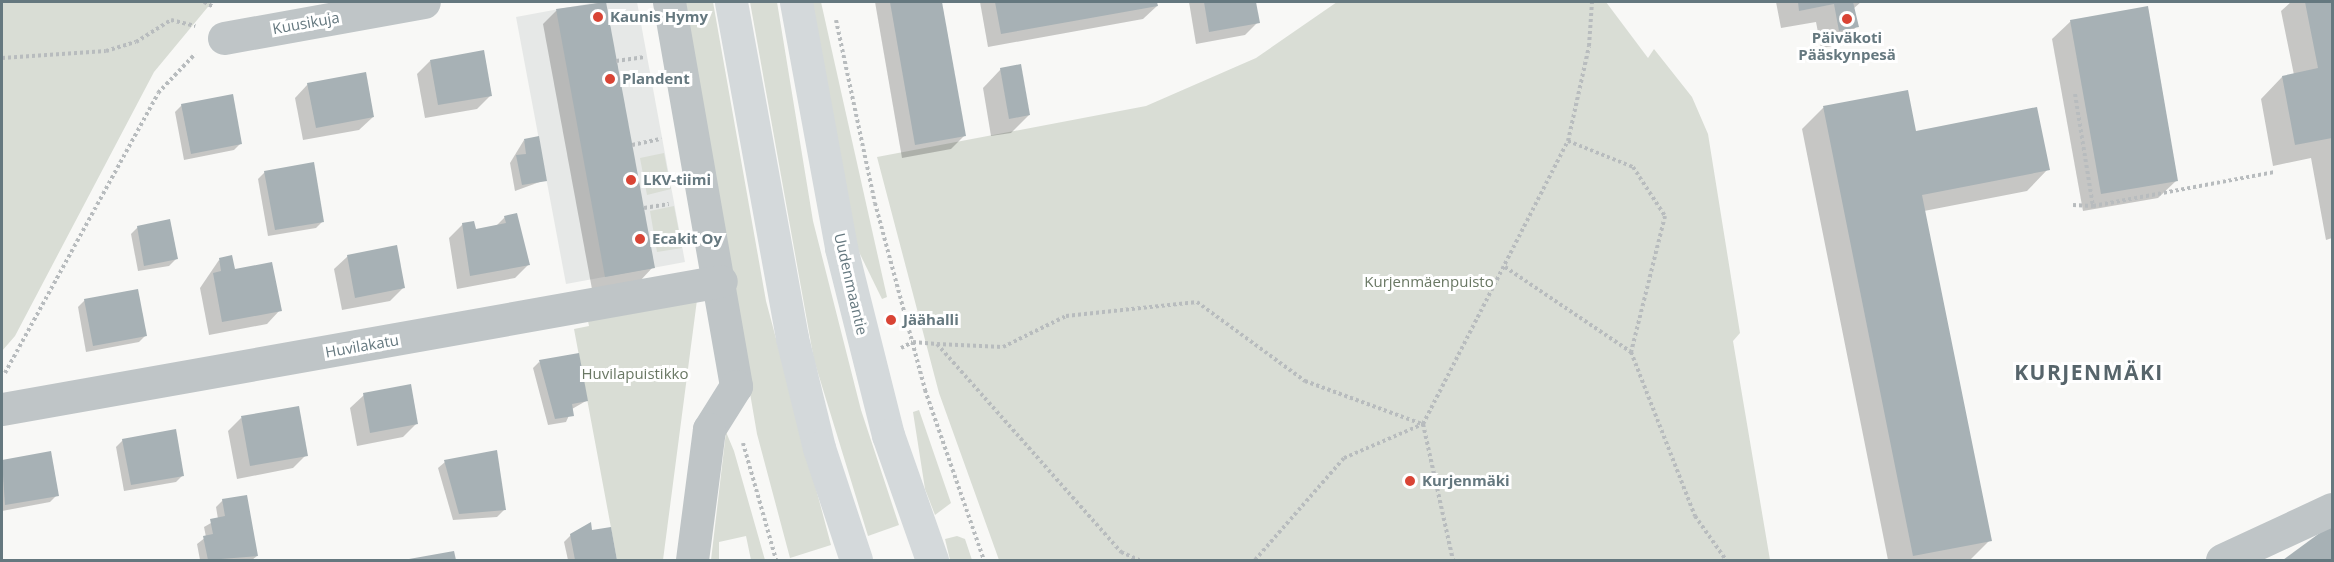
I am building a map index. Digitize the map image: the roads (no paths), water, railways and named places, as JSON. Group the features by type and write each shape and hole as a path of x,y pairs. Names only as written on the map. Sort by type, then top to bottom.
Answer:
{"main road":[{"path":"731,2 792,338 819,448 856,561"},
{"name":"Uudenmaantie","path":"796,2 842,248 888,435 932,561"}],"street":[{"name":"Kuusikuja","path":"224,38 424,2"},
{"path":"669,2 722,281 736,386 709,429 692,561"},
{"name":"Huvilakatu","path":"2,409 722,281"},
{"path":"2222,561 2332,509"}],"place":[{"name":"Kaunis Hymy","path":"598,17"},
{"name":"Päiväkoti Pääskynpesä","path":"1847,19"},
{"name":"Plandent","path":"610,79"},
{"name":"LKV-tiimi","path":"631,180"},
{"name":"Ecakit Oy","path":"640,239"},
{"name":"Jäähalli","path":"891,320"},
{"name":"Kurjenmäki","path":"1410,481"}],"district":[{"name":"KURJENMÄKI","path":"2089,372"}],"park label":[{"name":"Kurjenmäenpuisto","path":"1429,282"},
{"name":"Huvilapuistikko","path":"635,374"}]}
